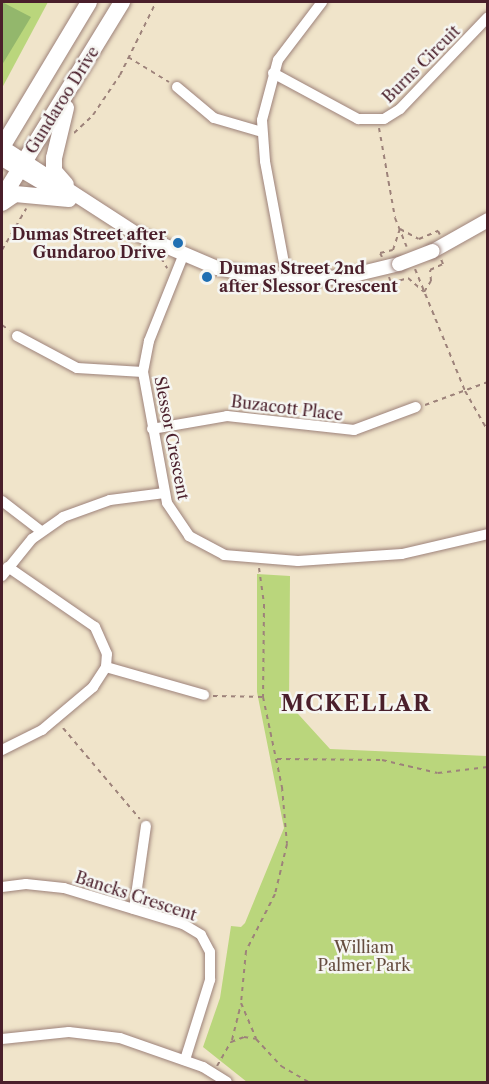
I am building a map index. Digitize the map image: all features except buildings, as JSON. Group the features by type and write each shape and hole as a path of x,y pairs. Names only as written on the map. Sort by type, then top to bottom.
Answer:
{"main road":[{"name":"Gundaroo Drive","path":"2,147 89,2"},
{"name":"Gundaroo Drive","path":"2,198 122,2"},
{"path":"68,192 54,171 54,158 59,127 76,79"},
{"path":"2,203 15,194 68,192"}],"street":[{"path":"287,279 262,132 273,73 293,36 322,2"},
{"name":"Burns Circuit","path":"273,73 352,116 380,125 400,109 488,17"},
{"path":"177,87 214,118 262,132"},
{"path":"2,147 22,165 87,204 183,256 234,272 287,279 345,277 403,260 437,255 488,220"},
{"path":"2,159 22,165"},
{"name":"Slessor Crescent","path":"183,256 148,341 143,372 165,493 176,521 196,542 224,555 257,564 367,559 436,548 488,534"},
{"path":"17,336 77,368 143,372"},
{"name":"Buzacott Place","path":"152,429 227,416 354,430 416,407"},
{"path":"2,750 21,742 55,718 93,687 106,667 105,642 95,627 5,571 41,531 68,514 98,503 165,493"},
{"path":"2,501 41,531"},
{"path":"106,667 204,695"},
{"path":"134,909 146,826"},
{"name":"Bancks Crescent","path":"2,887 58,887 190,927 201,935 210,952 208,994 185,1060"},
{"path":"2,1040 52,1032 86,1033 136,1042 213,1072 227,1083"}],"path":[{"path":"68,141 102,103 156,2"},
{"path":"128,57 177,87"},
{"path":"380,125 400,229 408,250"},
{"path":"2,250 25,213 27,201"},
{"path":"400,229 419,239 438,231 441,237"},
{"path":"382,259 380,253 393,250 400,229"},
{"path":"424,292 431,281 430,270 443,264 437,255"},
{"path":"375,261 403,260 424,292 465,391 488,431"},
{"path":"165,276 167,268"},
{"path":"389,277 391,283 408,278 424,292"},
{"path":"416,407 488,382"},
{"path":"213,1072 231,1042 241,1003 246,951 275,894 286,860 284,798 263,697 264,604 257,564 268,567"},
{"path":"204,695 263,697"},
{"path":"55,718 146,826"},
{"path":"277,759 382,760 438,773 488,767"},
{"path":"241,1003 256,1039 280,1065 309,1083"},
{"path":"231,1042 244,1037 256,1039"}],"green space":[{"path":"2,2 48,2 2,88"},
{"path":"2,2 31,17 2,65"},
{"name":"William Palmer Park","path":"257,574 290,576 289,704 330,749 487,756 487,1082 247,1082 203,1047 220,998 231,926 241,927 245,923 284,828 257,692"}],"place":[{"name":"Dumas Street after Gundaroo Drive","path":"178,243"},
{"name":"Dumas Street 2nd after Slessor Crescent","path":"207,277"}],"district":[{"name":"MCKELLAR","path":"356,704"}]}
